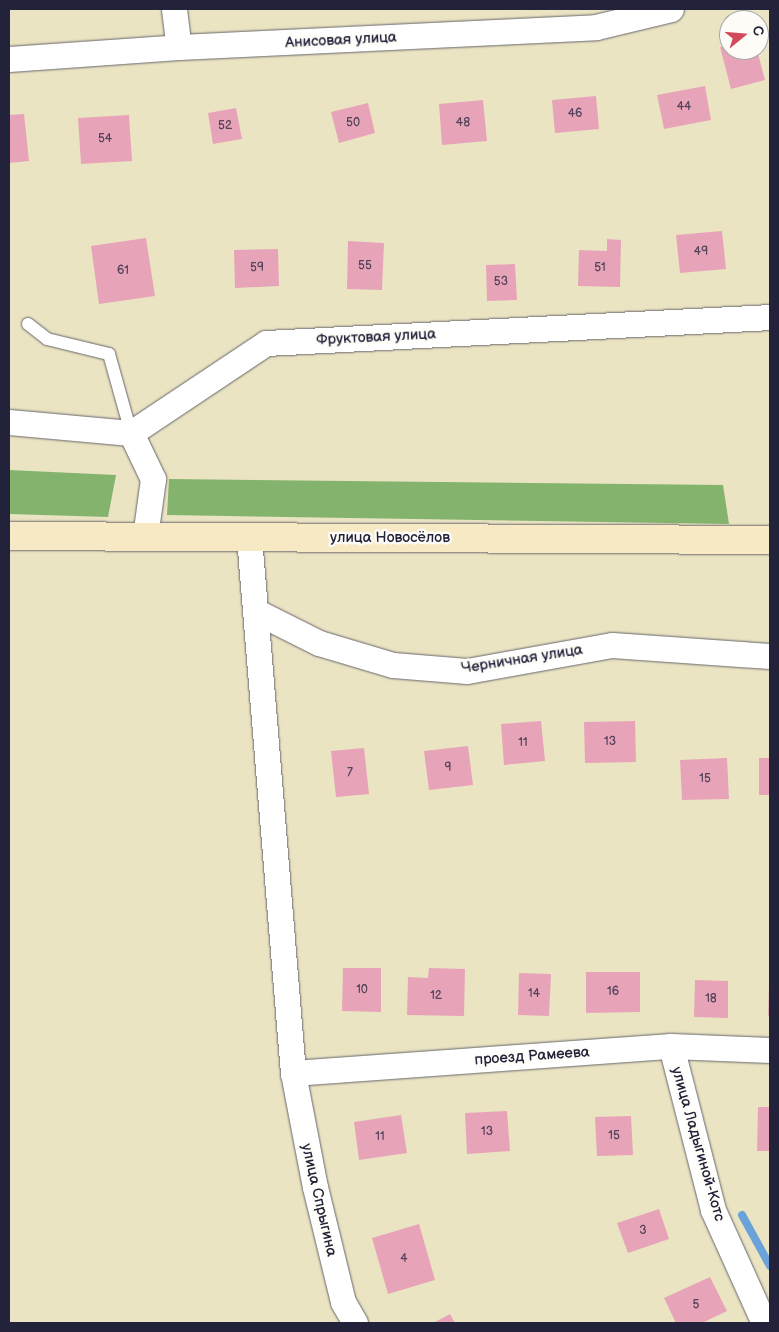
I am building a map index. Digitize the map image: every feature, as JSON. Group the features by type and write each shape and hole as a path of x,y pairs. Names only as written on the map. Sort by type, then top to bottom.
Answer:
{"street":[{"path":"174,9 179,47"},
{"name":"Анисовая улица","path":"9,59 179,47 596,27 671,9"},
{"name":"Фруктовая улица","path":"131,433 266,343 770,316"},
{"path":"9,422 131,433 153,479 145,537"},
{"name":"улица Новосёлов","path":"9,536 770,540"},
{"name":"улица Спрыгина","path":"248,538 293,1073 317,1197 343,1302 355,1323"},
{"name":"Черничная улица","path":"255,611 319,643 393,665 467,671 612,645 770,656"},
{"name":"проезд Рамеева","path":"293,1073 671,1046 770,1050"},
{"name":"улица Ладыгиной-Котс","path":"671,1046 713,1210 764,1323"}],"lane":[{"path":"28,324 47,339 109,354 131,433"}],"green space":[{"path":"9,470 116,475 108,517 9,514"},
{"path":"169,479 723,485 729,524 167,515"}],"building":[{"path":"723,60 760,60 765,80 731,89"},
{"path":"705,86 711,120 664,129 657,95"},
{"path":"596,96 599,129 555,133 552,100"},
{"path":"483,100 487,141 442,145 439,104"},
{"path":"368,103 375,133 339,143 331,112"},
{"path":"236,108 242,139 213,144 208,113"},
{"path":"24,114 29,161 9,163 9,115"},
{"path":"129,115 132,161 81,164 78,118"},
{"path":"722,231 726,269 680,273 676,235"},
{"path":"146,238 155,296 99,304 91,246"},
{"path":"607,239 621,240 620,287 578,286 579,250 607,251"},
{"path":"348,241 384,243 382,290 347,289"},
{"path":"278,249 279,286 235,288 234,250"},
{"path":"515,264 517,300 487,301 486,265"},
{"path":"541,721 545,761 504,765 501,724"},
{"path":"635,721 636,762 585,763 584,722"},
{"path":"468,746 473,785 429,790 424,751"},
{"path":"364,748 369,794 336,797 331,751"},
{"path":"727,758 729,799 682,800 680,760"},
{"path":"759,758 770,758 770,795 759,795"},
{"path":"343,968 381,968 381,1012 342,1011"},
{"path":"429,968 465,969 464,1016 407,1015 408,977 428,978"},
{"path":"586,972 640,972 640,1012 586,1013"},
{"path":"519,973 551,974 549,1016 518,1015"},
{"path":"695,980 728,981 728,1018 694,1017"},
{"path":"769,985 770,1016 768,1016"},
{"path":"758,1107 770,1107 770,1151 757,1151"},
{"path":"507,1111 510,1151 467,1154 465,1113"},
{"path":"401,1115 407,1153 359,1160 354,1122"},
{"path":"631,1116 633,1155 597,1156 595,1117"},
{"path":"659,1209 669,1239 628,1253 617,1223"},
{"path":"419,1224 435,1280 388,1294 372,1238"},
{"path":"710,1277 727,1311 702,1323 676,1323 664,1298"},
{"path":"450,1314 455,1323 433,1323"}],"waterway":[{"path":"742,1215 770,1266"}]}
